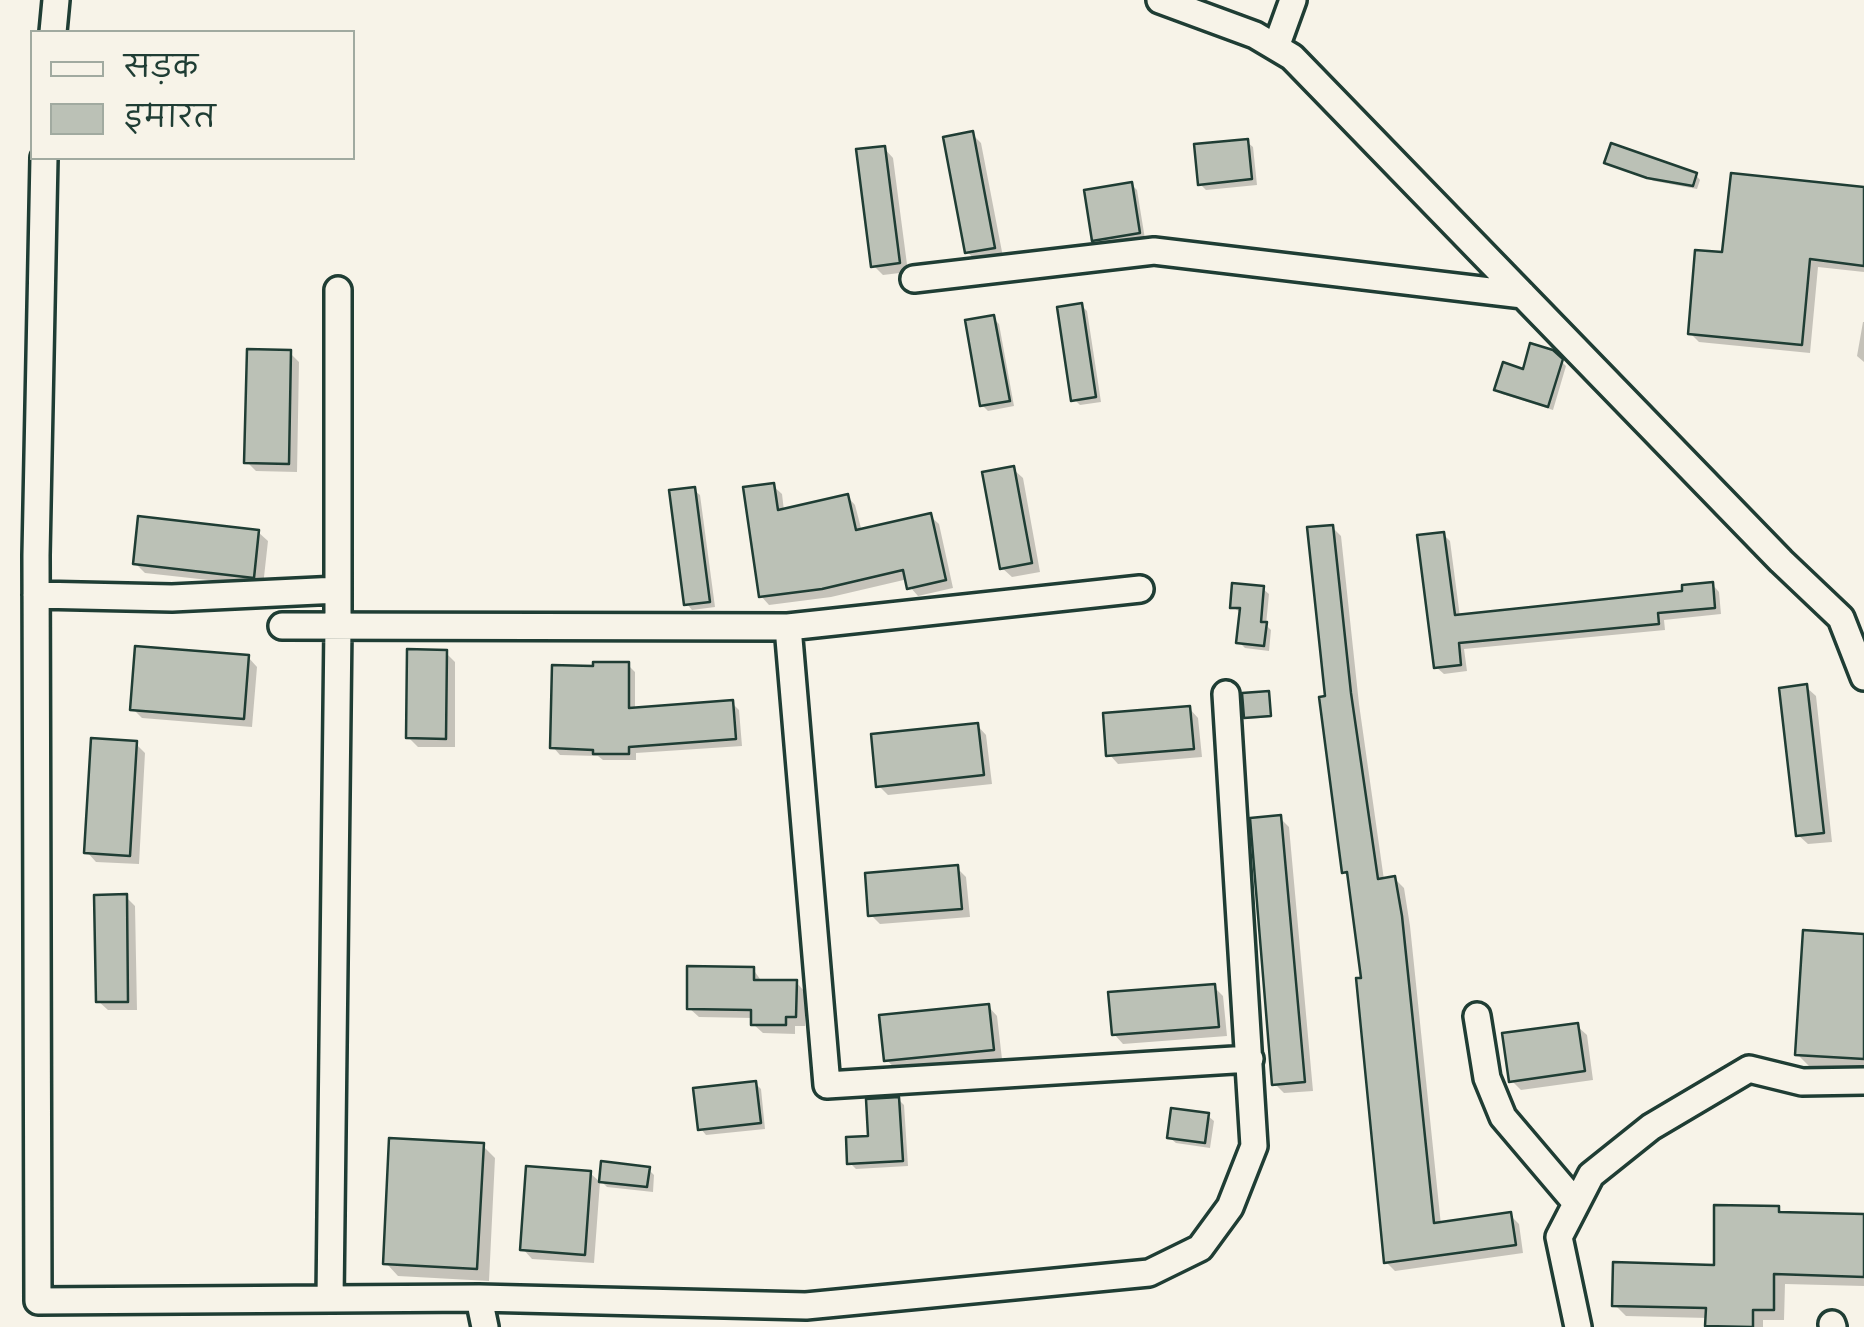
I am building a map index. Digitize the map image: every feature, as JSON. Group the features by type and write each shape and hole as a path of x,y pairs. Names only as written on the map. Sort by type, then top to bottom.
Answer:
{"street":[{"path":"53,30 56,0"},
{"path":"1160,0 1254,34 1292,57 1840,618 1864,678"},
{"path":"1276,47 1293,0"},
{"path":"44,160 36,595 38,1301 479,1298 806,1306 1149,1273 1200,1248 1230,1207 1254,1146 1226,694"},
{"path":"914,279 1154,251 1523,295"},
{"path":"330,1298 338,290"},
{"path":"282,626 788,627 1140,588"},
{"path":"36,595 172,598 338,590"},
{"path":"788,627 827,1085 1250,1059"},
{"path":"1477,1016 1488,1078 1504,1117 1576,1203"},
{"path":"1578,1327 1559,1237 1591,1174 1651,1127 1749,1069 1802,1082 1864,1081"},
{"path":"479,1298 485,1327"}],"building":[{"path":"973,131 995,248 965,253 943,137"},
{"path":"1248,139 1252,179 1198,185 1194,144"},
{"path":"1611,143 1697,173 1693,186 1647,178 1604,163"},
{"path":"885,146 900,263 871,267 856,149"},
{"path":"1731,173 1864,187 1864,266 1810,259 1802,345 1688,334 1695,250 1722,252"},
{"path":"1132,182 1140,233 1092,241 1084,190"},
{"path":"1082,303 1096,397 1071,401 1057,307"},
{"path":"994,315 1010,401 980,406 965,320"},
{"path":"1530,343 1553,350 1563,359 1548,407 1494,390 1503,362 1523,369"},
{"path":"247,349 291,350 289,464 244,463"},
{"path":"1014,466 1032,563 1000,569 982,472"},
{"path":"774,483 778,510 848,494 856,530 931,513 946,580 907,589 903,570 822,589 759,597 743,487"},
{"path":"695,487 710,602 684,605 669,490"},
{"path":"138,516 259,530 254,578 133,564"},
{"path":"1333,525 1351,693 1378,879 1395,876 1402,916 1434,1223 1511,1212 1516,1245 1384,1263 1356,978 1361,978 1347,872 1342,873 1319,697 1325,696 1307,527"},
{"path":"1444,532 1455,615 1682,591 1682,585 1713,582 1715,608 1658,613 1659,624 1459,643 1461,665 1434,668 1417,535"},
{"path":"1232,583 1264,586 1264,646 1236,643 1240,608 1230,608"},
{"path":"135,646 249,655 244,719 130,710"},
{"path":"407,649 447,650 446,739 406,738"},
{"path":"593,662 629,662 629,708 733,700 736,739 629,747 629,754 550,748 552,665 593,666"},
{"path":"1807,684 1824,833 1796,836 1779,688"},
{"path":"1269,691 1271,716 1244,718 1242,693"},
{"path":"1190,706 1194,749 1106,756 1103,713"},
{"path":"978,723 984,775 876,787 871,734"},
{"path":"91,738 137,741 130,856 84,853"},
{"path":"1281,815 1305,1082 1272,1085 1250,818"},
{"path":"958,865 962,909 868,916 865,873"},
{"path":"127,894 128,1002 96,1002 94,895"},
{"path":"1803,930 1864,934 1864,1059 1795,1055"},
{"path":"687,966 754,967 754,980 797,980 796,1017 786,1017 786,1025 751,1025 751,1010 687,1009"},
{"path":"1215,984 1219,1027 1112,1035 1108,992"},
{"path":"989,1004 994,1050 884,1061 879,1015"},
{"path":"1578,1023 1585,1071 1509,1082 1502,1033"},
{"path":"756,1081 761,1123 698,1130 693,1088"},
{"path":"899,1097 903,1161 847,1164 846,1137 868,1136 866,1099"},
{"path":"1171,1108 1209,1113 1205,1143 1167,1138"},
{"path":"389,1138 484,1143 477,1269 383,1264"},
{"path":"601,1161 650,1167 647,1187 599,1182"},
{"path":"526,1166 591,1171 585,1255 520,1250"},
{"path":"1714,1205 1779,1206 1779,1212 1864,1214 1864,1277 1774,1274 1774,1310 1753,1310 1753,1327 1705,1326 1706,1308 1612,1306 1613,1262 1714,1265"}]}
